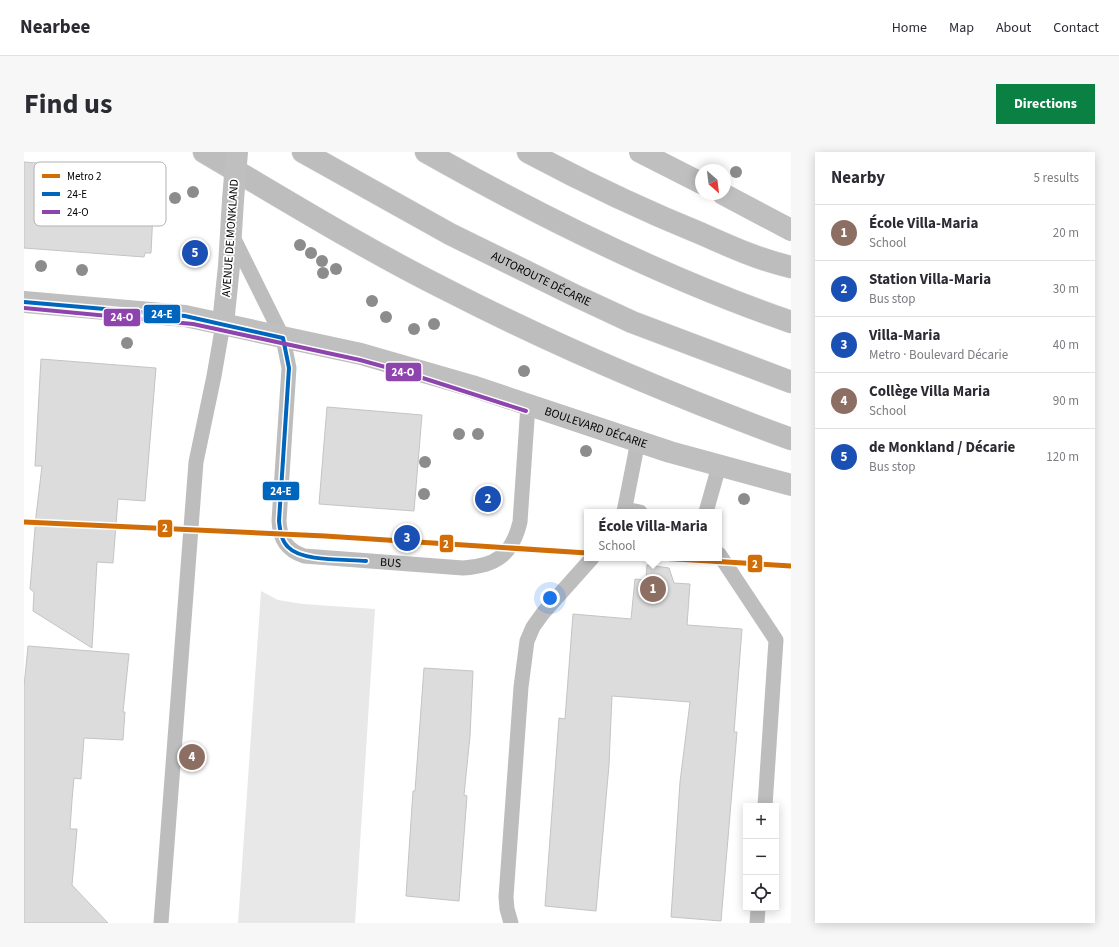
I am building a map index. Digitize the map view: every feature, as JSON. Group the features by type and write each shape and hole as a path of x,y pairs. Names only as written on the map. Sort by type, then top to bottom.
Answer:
{"highway":[{"path":"204,152 292,205 392,261 534,333 702,406 791,439"},
{"name":"AUTOROUTE DÉCARIE","path":"303,152 450,234 574,295 632,322 791,382"},
{"path":"426,152 514,200 667,274 791,322"},
{"path":"528,152 599,188 685,227 775,264 791,267"}],"main road":[{"name":"AVENUE DE MONKLAND","path":"223,324 237,152"},
{"path":"640,152 695,180"},
{"path":"731,199 791,230"},
{"name":"BOULEVARD DÉCARIE","path":"24,302 180,315 402,365 719,466 791,485"}],"lane":[{"name":"BUS","path":"231,234 283,338 289,368 279,531 282,540 288,548 304,556 463,568 479,567 494,562 507,552 516,538 520,522 528,405"},
{"path":"160,923 196,462 223,324"},
{"path":"630,509 638,441"},
{"path":"707,509 719,466"},
{"path":"722,559 776,640 765,803"},
{"path":"511,923 507,909 506,897 522,680 527,642 533,627 589,561"},
{"path":"757,923 758,911"}],"shaded area":[{"path":"261,591 278,600 303,604 375,609 355,923 238,923"}],"building":[{"path":"24,162 34,163 34,226 152,226 151,253 145,253 144,257 24,248"},
{"path":"41,359 156,368 145,501 118,499 113,563 97,562 92,648 33,611 34,592 30,589 42,466 35,466"},
{"path":"327,407 422,415 414,511 319,504"},
{"path":"647,565 669,568 674,583 690,584 687,625 742,629 734,732 737,732 721,921 671,917 680,782 690,702 612,696 609,765 596,911 545,906 559,718 565,719 573,614 631,619 635,579 646,580"},
{"path":"28,646 129,654 123,712 125,712 123,740 84,738 81,779 74,778 72,800 70,829 77,829 72,885 108,923 24,923 24,686"},
{"path":"424,668 473,671 470,736 464,795 467,796 459,901 406,896 413,791 415,791"}],"metro line":[{"name":"2","path":"24,522 325,536 584,553"},
{"name":"2","path":"708,561 791,566"}],"transit line":[{"name":"24-E","path":"24,302 185,316 283,338 289,368 279,521 282,538 288,547 303,555 325,559 366,561"},
{"name":"24-O","path":"24,308 193,324 360,360 407,373 526,411"}],"place":[{"name":"de Monkland / Décarie","path":"195,253"},
{"name":"Station Villa-Maria","path":"488,499"},
{"name":"Villa-Maria","path":"407,538"},
{"name":"École Villa-Maria","path":"653,589"},
{"name":"Collège Villa Maria","path":"192,757"}]}
